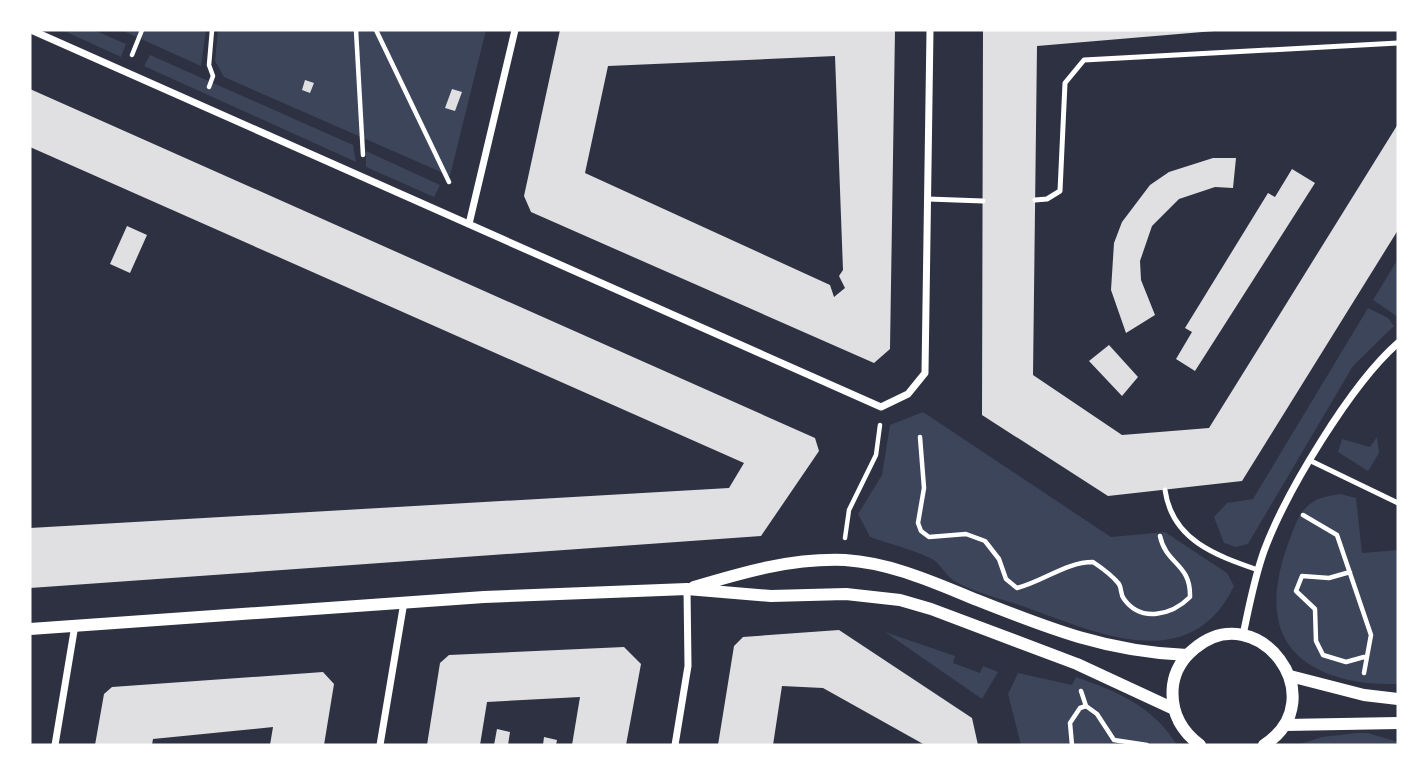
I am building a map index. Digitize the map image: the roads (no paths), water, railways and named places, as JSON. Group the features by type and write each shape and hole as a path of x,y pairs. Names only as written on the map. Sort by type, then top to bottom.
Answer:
{"street":[{"path":"31,30 881,407 908,394 925,373 930,30"},
{"path":"469,224 515,30"},
{"path":"1243,635 1258,570 1275,527 1311,461 1352,396 1398,343"},
{"path":"687,589 769,565 846,561 912,574 1023,618 1115,649 1187,655"},
{"path":"675,745 688,666 687,589"},
{"path":"30,629 404,601 687,589 771,596 846,594 900,600 1077,664 1174,709"},
{"path":"380,745 404,601"},
{"path":"55,745 75,625"},
{"path":"1195,743 1184,730 1174,709 1174,680 1187,655 1213,637 1243,635 1272,649 1290,676 1293,692 1291,709 1284,725 1264,745"},
{"path":"1290,676 1364,695 1398,699"},
{"path":"1284,725 1398,723"}],"lane":[{"path":"1035,200 1047,199 1060,191 1065,83 1084,60 1398,43"},
{"path":"928,199 983,201"},
{"path":"1311,461 1398,503"},
{"path":"1165,490 1167,505 1179,528 1198,544 1258,570"}]}
